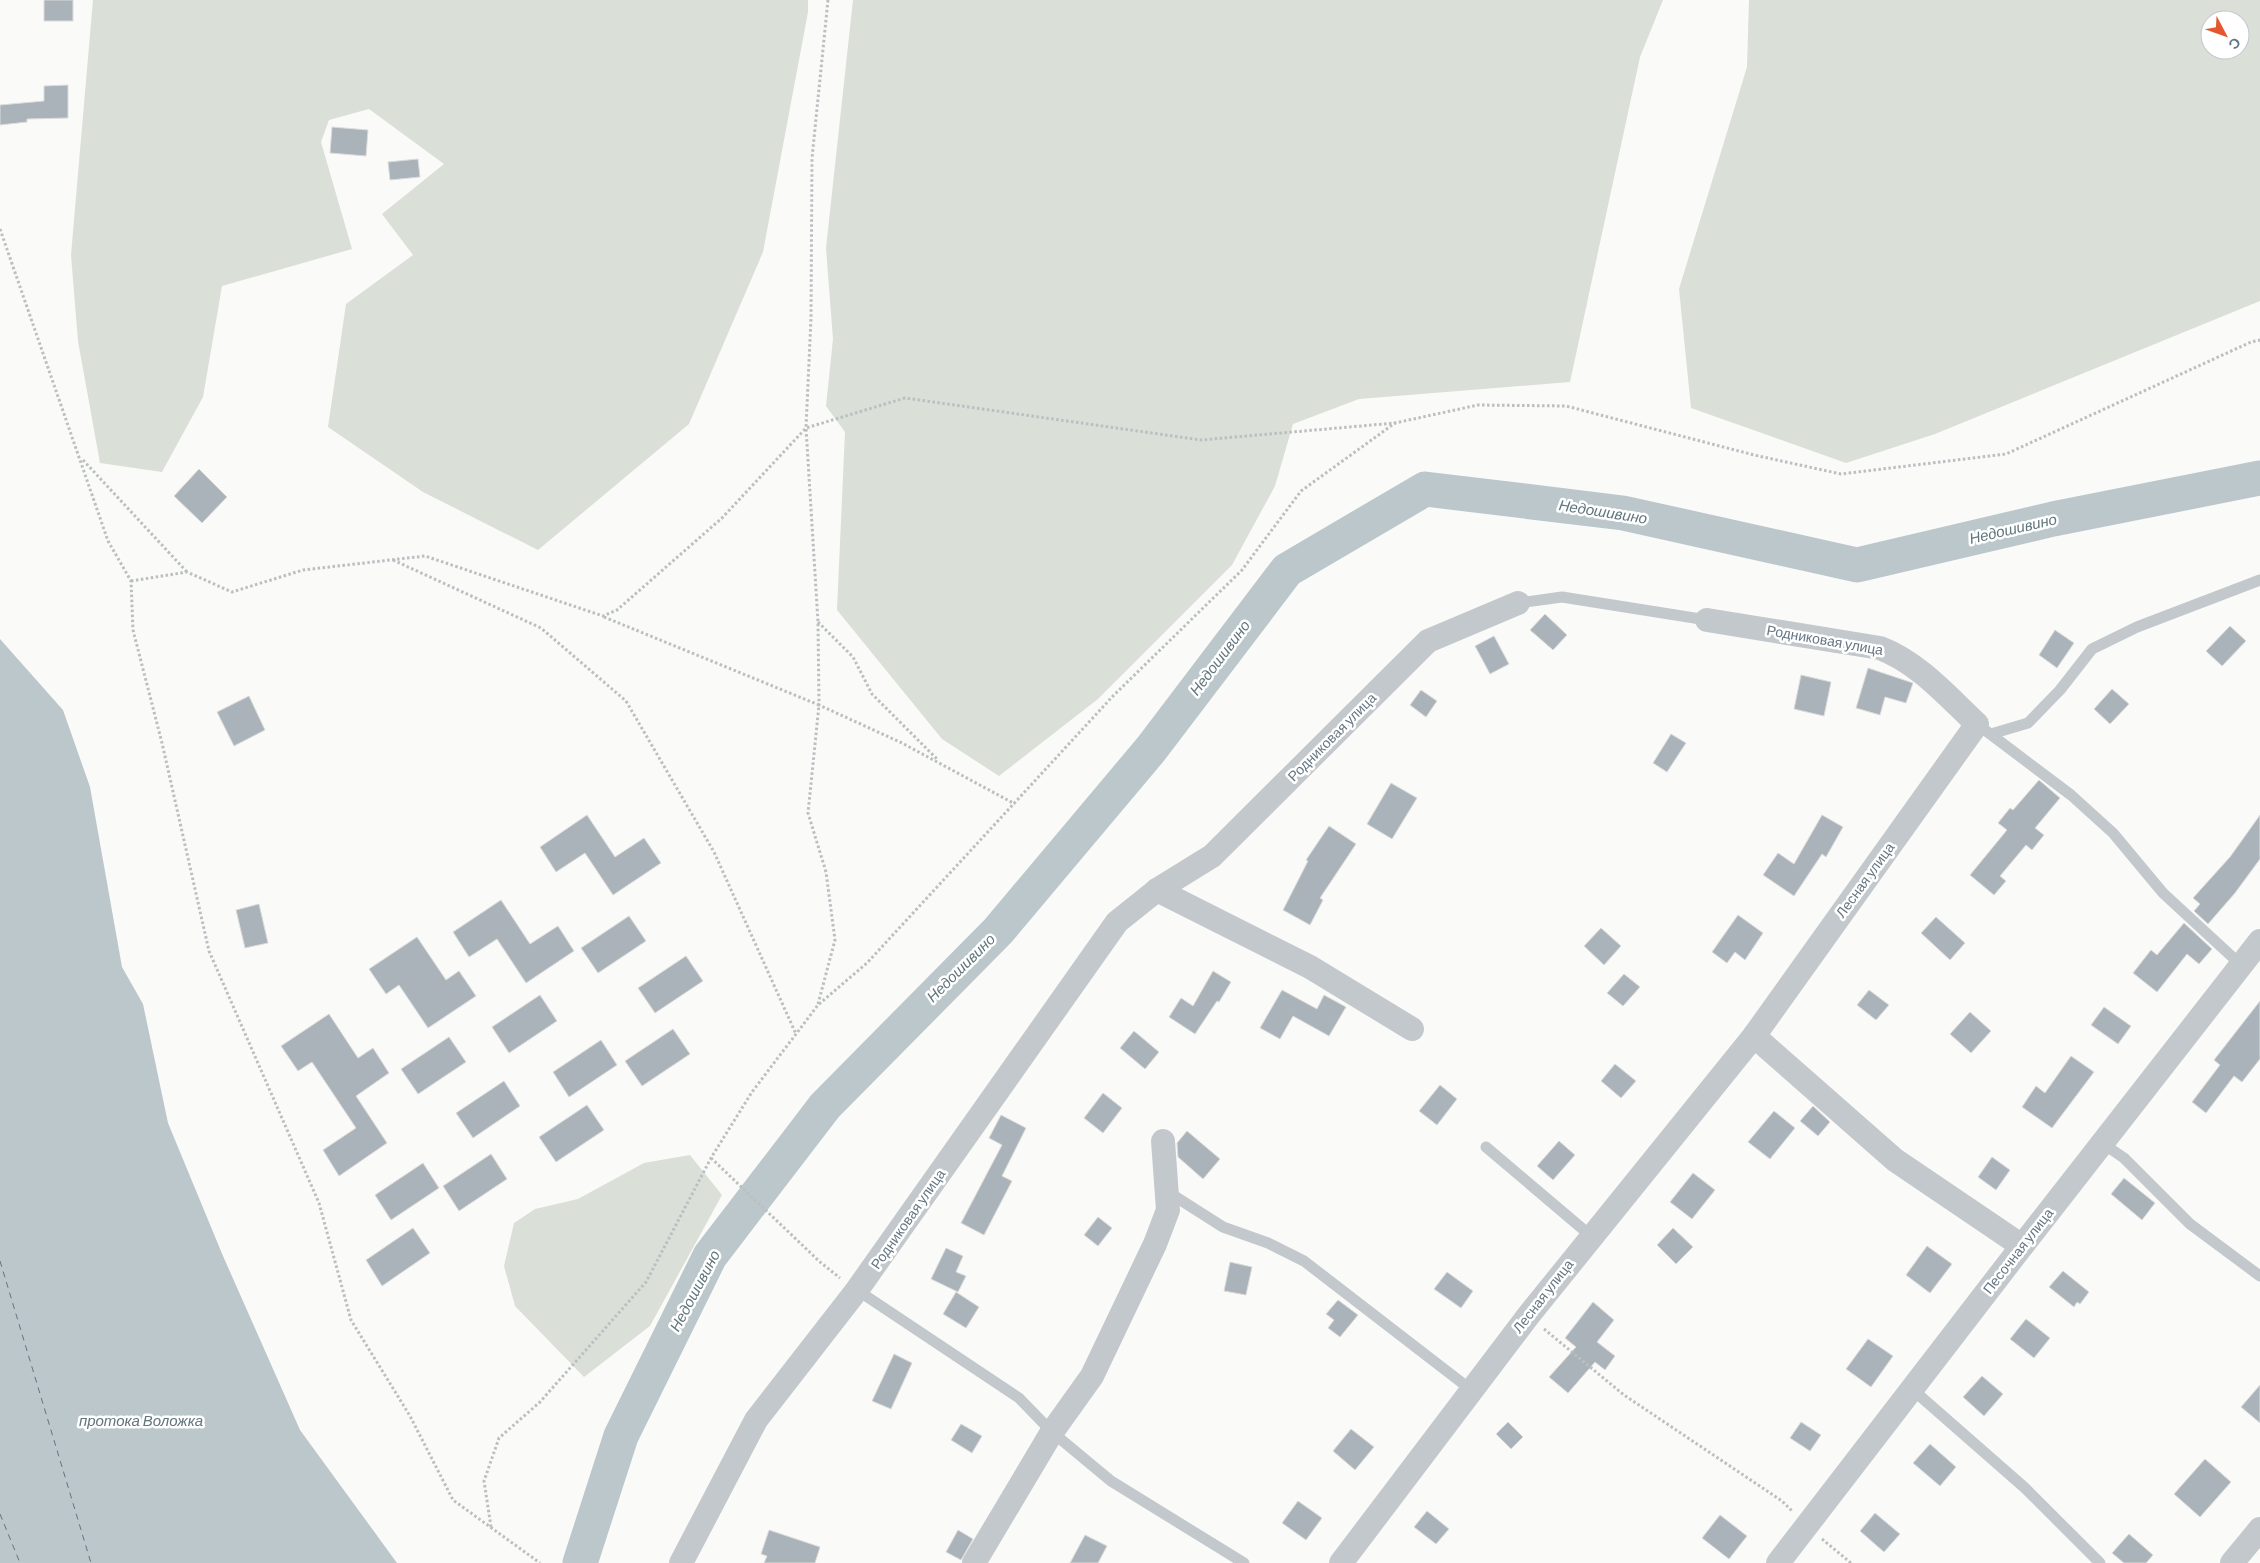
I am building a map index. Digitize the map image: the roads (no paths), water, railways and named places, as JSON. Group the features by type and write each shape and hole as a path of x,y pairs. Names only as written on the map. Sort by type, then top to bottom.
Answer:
{"street":[{"name":"Родниковая улица","path":"681,1563 756,1420 857,1290 1117,922 1157,890 1212,856 1428,641 1518,603"},
{"name":"Родниковая улица","path":"1707,620 1880,648 1898,655 1919,670 1984,729"},
{"name":"Лесная улица","path":"1341,1563 1470,1389 1591,1236 1754,1036 1984,729"},
{"path":"1157,890 1310,967 1412,1029"},
{"name":"Песочная улица","path":"1778,1563 2260,941"},
{"path":"1754,1036 1895,1160 2022,1246"},
{"path":"974,1563 1052,1432 1092,1376 1155,1244 1168,1210 1163,1141"},
{"path":"2232,1563 2260,1529"}],"lane":[{"path":"1984,729 2028,723 2060,690 2092,649 2137,627 2260,580"},
{"path":"1518,603 1562,597 1707,620"},
{"path":"1984,729 2071,795 2113,833 2163,893 2241,965"},
{"path":"2102,1143 2124,1158 2190,1224 2260,1276"},
{"path":"1486,1147 1591,1236"},
{"path":"1166,1191 1224,1227 1268,1243 1304,1261 1470,1389"},
{"path":"857,1290 1019,1398 1052,1432 1111,1482 1244,1563"},
{"path":"1912,1389 2025,1488 2100,1563"}],"water":[{"name":"протока Воложка","path":"0,639 63,710 90,787 122,967 143,1004 168,1123 223,1256 300,1430 397,1563 0,1563"}],"waterway":[{"name":"Недошивино","path":"580,1563 621,1436 710,1256 825,1106 998,931 1151,749 1287,570 1425,489 1623,513 1857,565 2053,519 2260,478"}]}
